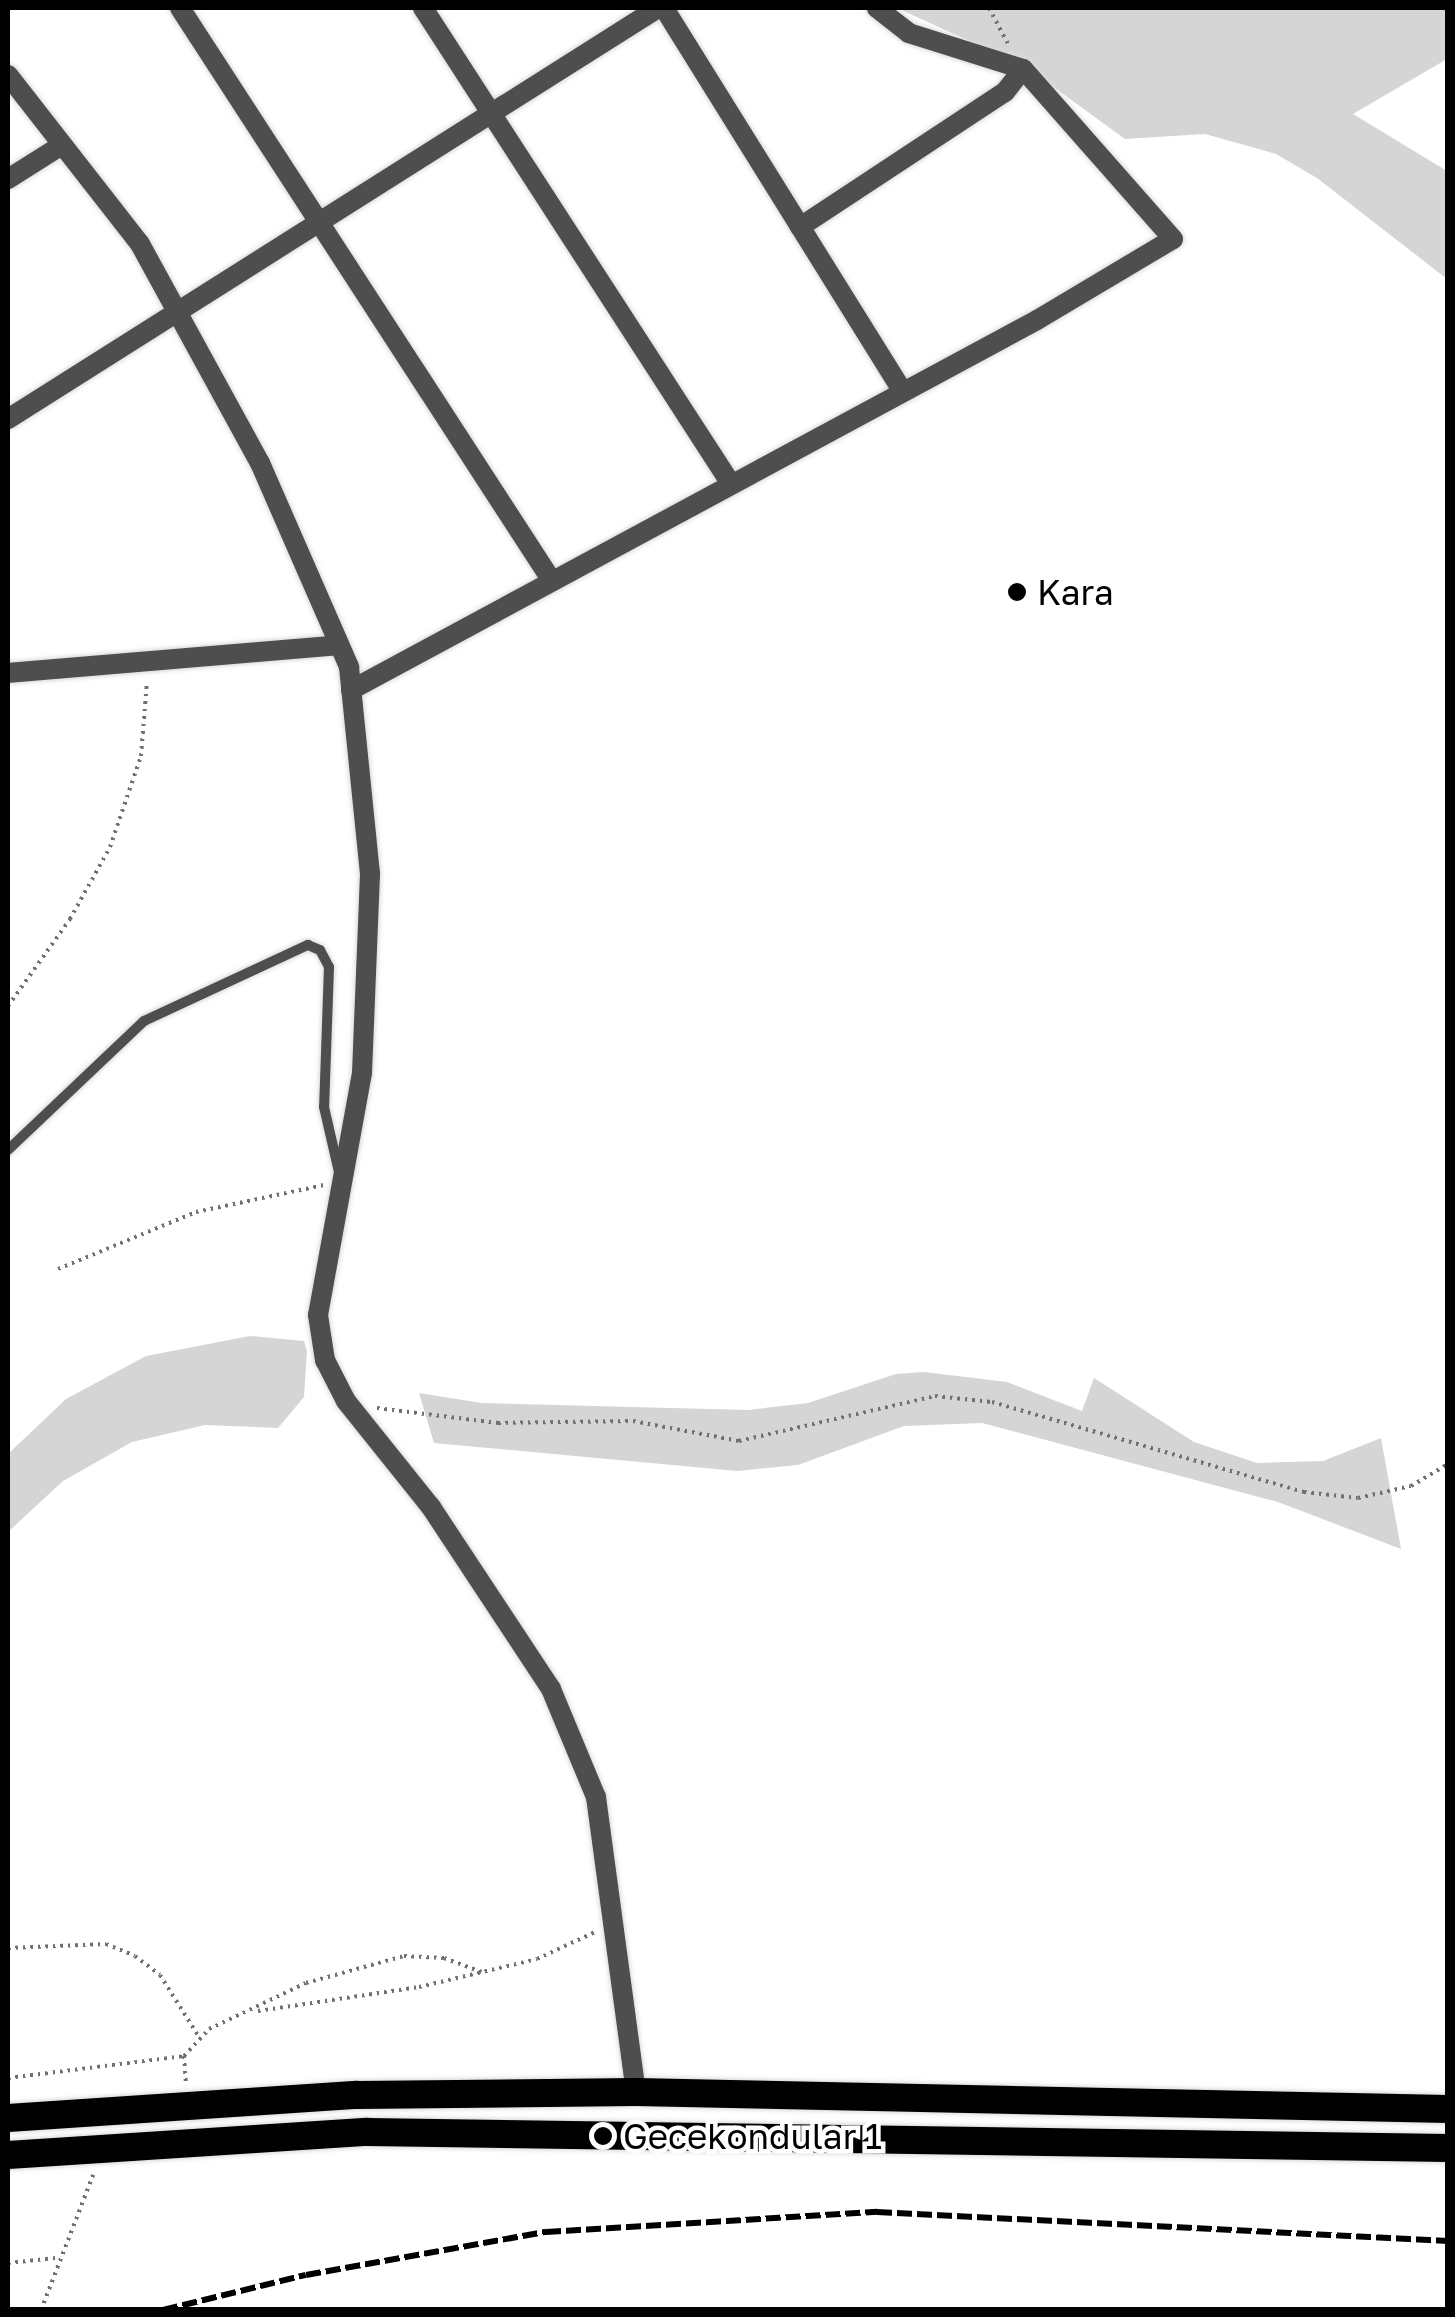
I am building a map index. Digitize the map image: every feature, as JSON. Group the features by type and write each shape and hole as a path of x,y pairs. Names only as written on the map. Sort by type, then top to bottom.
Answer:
{"highway":[{"path":"8,2118 357,2094 636,2092 1448,2109"},
{"path":"8,2155 366,2132 1448,2148"}],"street":[{"path":"180,8 552,581"},
{"path":"423,8 731,484"},
{"path":"8,419 661,8 902,391"},
{"path":"351,690 1173,239 1022,69 910,33 877,8"},
{"path":"800,226 1005,92 1022,69"},
{"path":"8,76 140,244 260,463 339,645 351,690 370,874 362,1073 318,1314 325,1360 352,1410 431,1507 551,1690 596,1797 636,2092"},
{"path":"8,179 62,145"},
{"path":"8,673 339,645"}],"lane":[{"path":"8,1150 144,1022 308,945 320,950 329,966 324,1107 342,1181"}],"path":[{"path":"989,8 1022,69"},
{"path":"8,1006 70,919 110,847 141,756 149,660"},
{"path":"58,1269 196,1212 342,1181"},
{"path":"352,1410 396,1406 498,1423 632,1421 740,1442 935,1396 992,1402 1304,1492 1358,1498 1411,1486 1448,1464"},
{"path":"253,2011 537,1959 614,1923"},
{"path":"8,1948 106,1944 135,1956 160,1975 199,2038"},
{"path":"8,2078 184,2056 199,2038 306,1983 404,1956 444,1958 482,1972"},
{"path":"184,2056 187,2104"},
{"path":"41,2310 56,2258 104,2148"},
{"path":"8,2264 56,2258"}],"shaded area":[{"path":"897,8 1447,8 1447,59 1353,114 1447,171 1447,279 1317,178 1276,154 1205,134 1125,139 1026,67"},
{"path":"250,1336 304,1341 304,1397 278,1428 205,1425 132,1442 63,1481 8,1532 8,1454 66,1399 146,1356"},
{"path":"924,1372 1007,1382 1082,1411 1094,1378 1194,1442 1257,1463 1323,1461 1381,1438 1401,1549 1278,1502 982,1423 904,1426 798,1465 737,1471 434,1443 419,1393 482,1403 748,1410 808,1403 896,1374"}],"railway":[{"path":"163,2310 306,2275 546,2232 877,2212 1448,2241"}],"place":[{"name":"Kara","path":"1017,592"},
{"name":"Gecekondular 1","path":"603,2136"}]}
